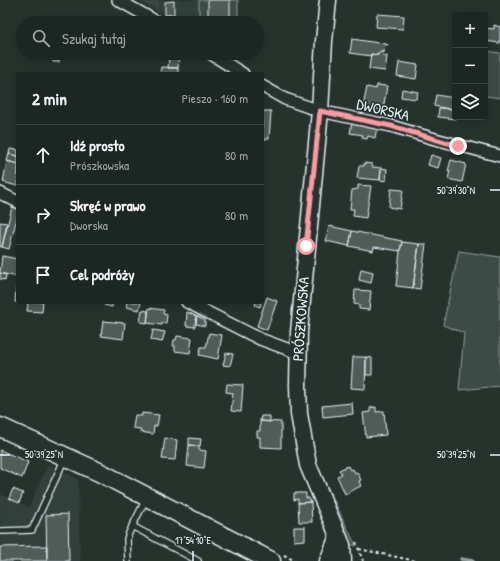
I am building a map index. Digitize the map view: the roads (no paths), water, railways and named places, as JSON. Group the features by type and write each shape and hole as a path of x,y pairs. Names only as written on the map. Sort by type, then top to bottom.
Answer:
{"main road":[{"name":"PRÓSZKOWSKA","path":"328,0 320,111 306,246 298,353 299,414 308,465 345,540 342,561"},
{"path":"0,427 66,456 271,561"},
{"path":"328,561 345,540"}],"street":[{"path":"118,0 147,16"},
{"path":"221,60 240,72"},
{"name":"DWORSKA","path":"264,87 285,99 320,111 391,126 500,156"},
{"path":"0,193 16,201"},
{"path":"191,304 260,339 298,353"}],"lane":[{"path":"1,531 32,530 66,456"},
{"path":"128,561 127,538 147,497"},
{"path":"132,526 198,561"}],"waterway":[{"path":"461,559 473,561"}]}
